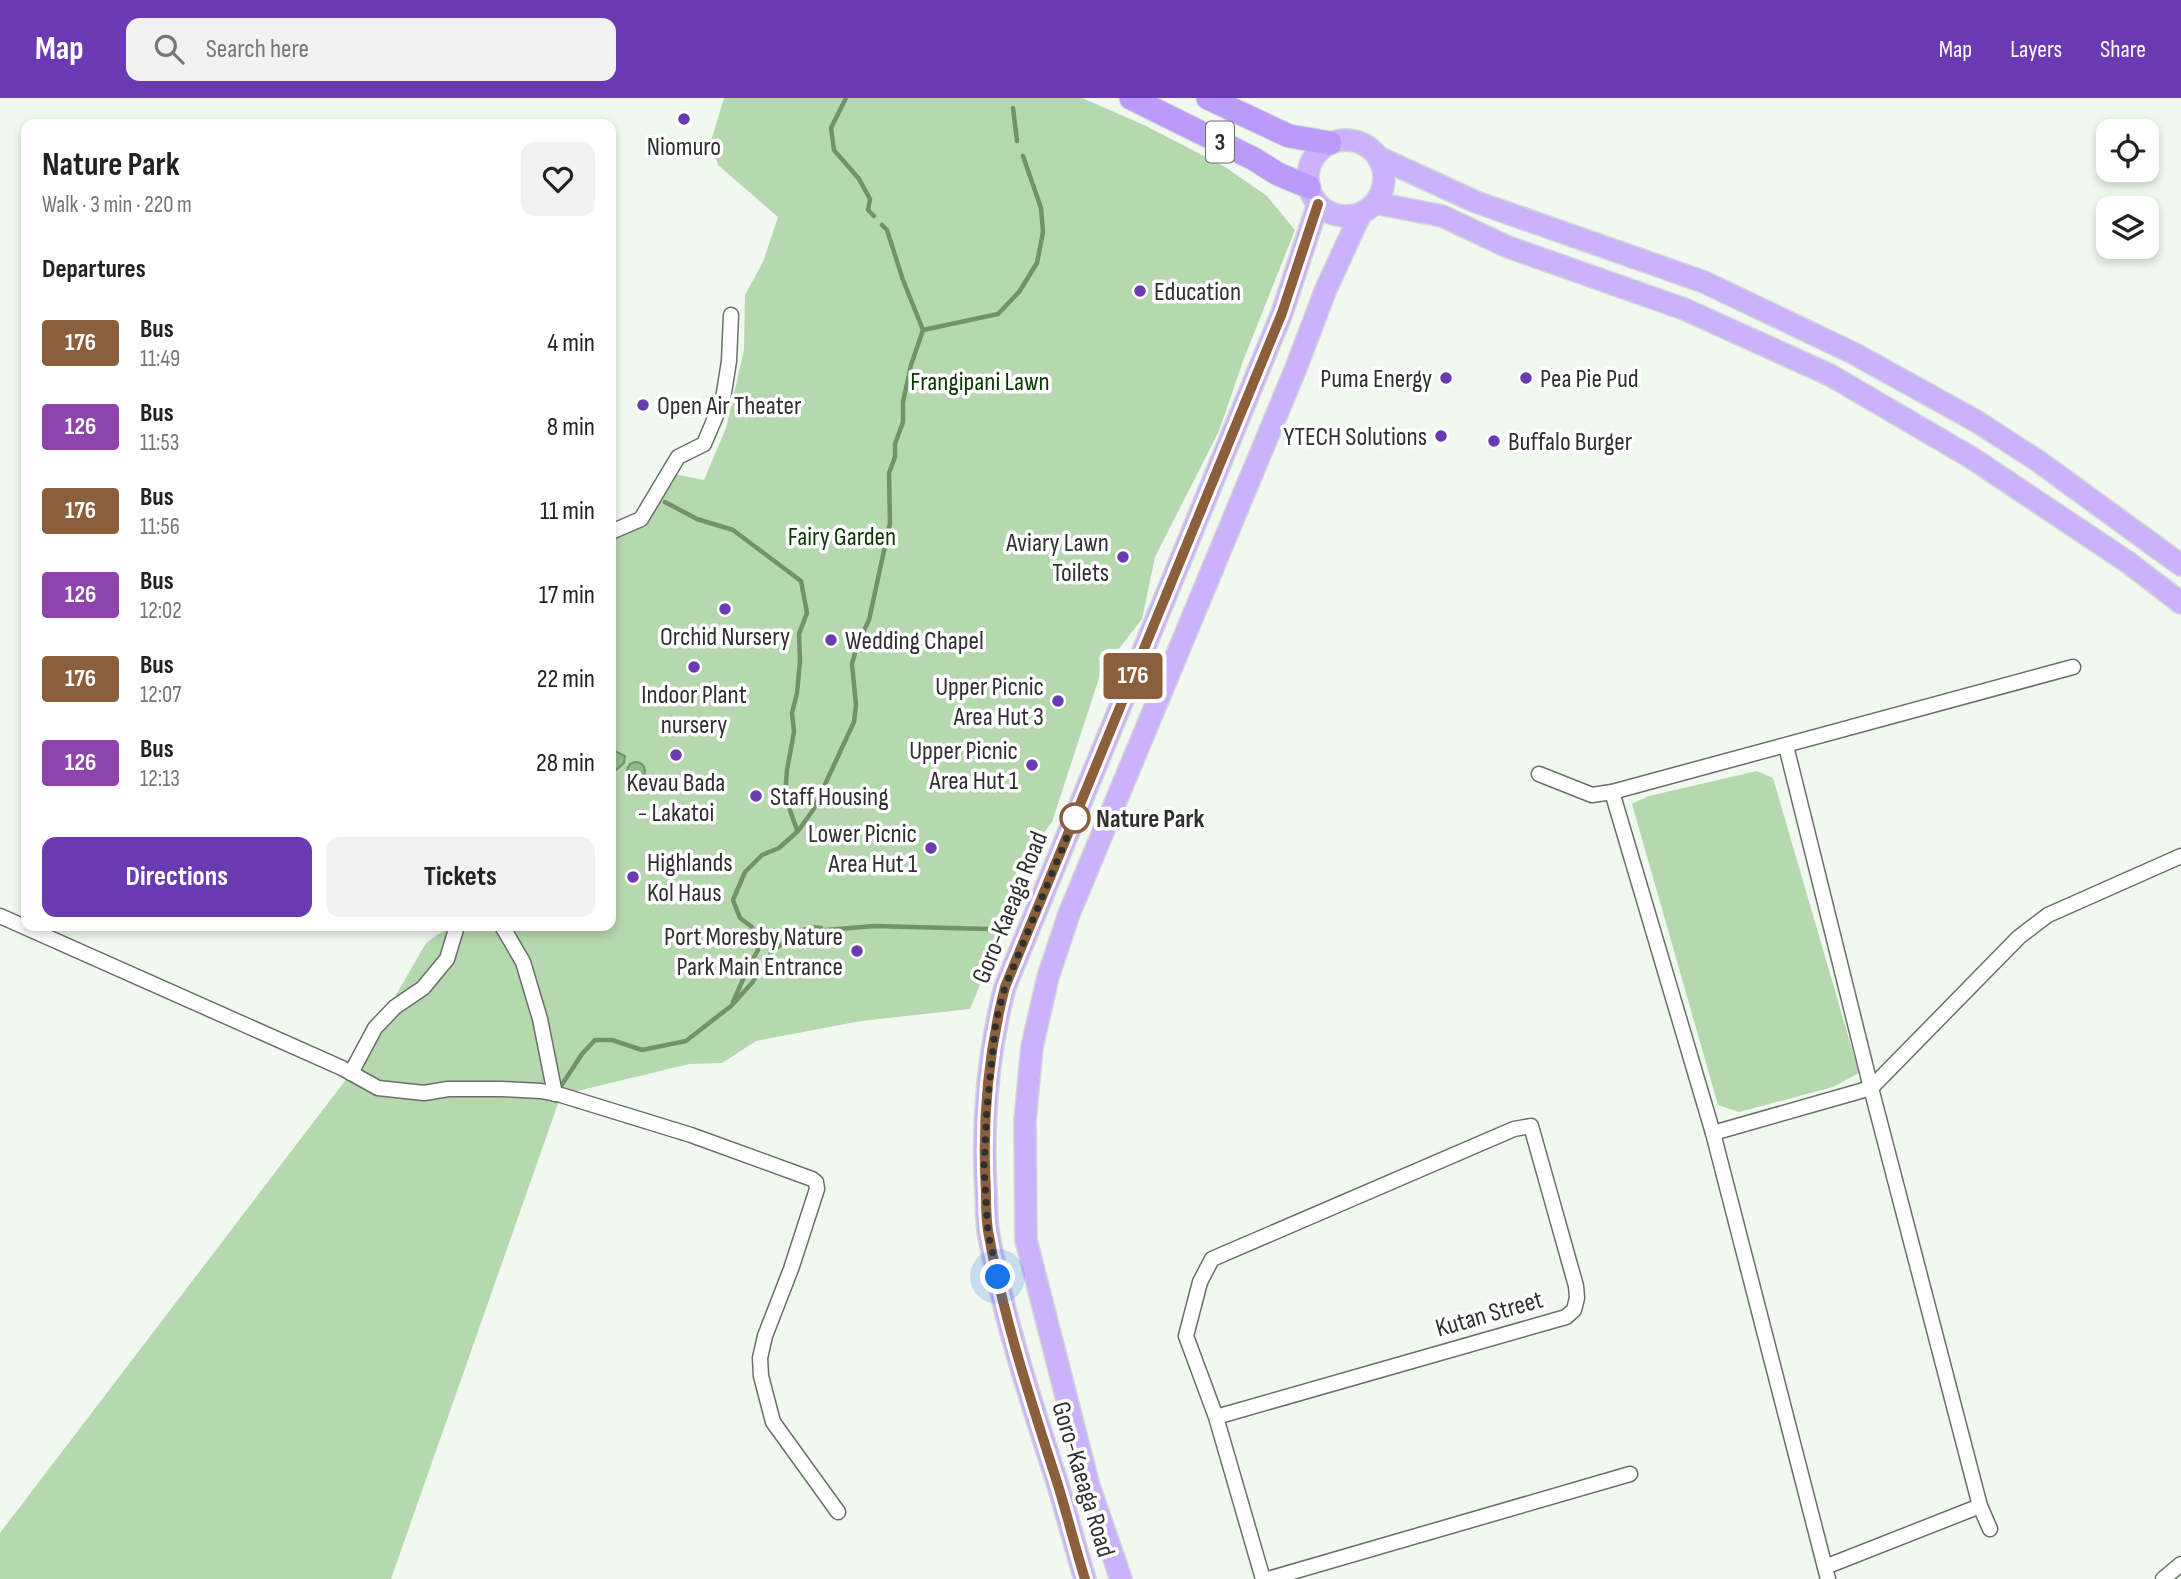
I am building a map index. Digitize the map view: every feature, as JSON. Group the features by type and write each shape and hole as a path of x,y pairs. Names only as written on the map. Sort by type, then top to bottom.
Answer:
{"highway":[{"name":"3","path":"1131,98 1254,159 1313,195"},
{"name":"3","path":"1208,98 1289,136 1330,143"}],"main road":[{"path":"2181,565 2038,461 1976,421 1853,353 1704,282 1476,202 1378,158 1361,143 1340,140 1330,143 1319,150 1311,161 1308,174 1313,195 1338,215 1368,208 1442,216 1508,247 1684,309 1830,375 1982,465 2129,563 2181,603"},
{"path":"1368,208 1381,192 1384,181 1383,168 1378,158"},
{"name":"Goro-Kaeaga Road","path":"1085,1579 1007,1321 988,1233 984,1167 996,1021 1005,987 1282,313 1313,195"},
{"name":"Goro-Kaeaga Road","path":"1121,1579 1089,1486 1026,1240 1025,1120 1032,1047 1048,977 1069,914 1286,393 1326,289 1368,208"}],"street":[{"path":"616,530 640,519 678,457 704,444 723,400 729,361 731,314"},
{"path":"1539,774 1592,795 1612,792 2073,667"},
{"path":"1786,746 1871,1088 1980,1506 1990,1528"},
{"path":"1612,792 1713,1133 1827,1573 1980,1506"},
{"path":"1713,1133 1871,1088 2019,937 2048,915 2181,856"},
{"path":"0,916 21,925"},
{"path":"34,931 351,1073 378,1088 424,1093 448,1089 502,1089 555,1094 691,1135 793,1171 816,1182 817,1189 791,1269 765,1336 760,1358 761,1376 772,1422 838,1513"},
{"path":"351,1073 375,1028 395,1007 423,988 447,959 455,931"},
{"path":"505,931 523,962 540,1020 555,1094"},
{"name":"Kutan Street","path":"1531,1126 1576,1286 1574,1310 1566,1317 1216,1417 1186,1336 1200,1282 1212,1259 1514,1129 1531,1126"},
{"path":"1216,1417 1265,1579 1630,1474"},
{"path":"2163,1579 2181,1564"}],"green space":[{"name":"Nature Park","path":"724,98 1082,98 1144,125 1225,167 1267,196 1295,230 1243,361 1219,431 1155,557 1142,619 1101,672 1052,822 1017,869 1000,935 970,1009 861,1021 756,1041 722,1063 689,1064 561,1095 391,1579 0,1579 0,1533 351,1073 426,943 443,931 616,931 616,529 646,516 669,473 704,480 726,428 744,350 745,295 763,262 778,217 718,165 711,141"},
{"path":"1757,771 1773,778 1859,1073 1833,1087 1739,1112 1718,1105 1632,804 1649,796"}],"shaded area":[{"path":"616,752 625,756 624,763 616,770"},
{"path":"636,762 642,765 645,771 642,777 636,780 630,777 627,771 630,765"}],"waterway":[{"path":"846,98 831,128 834,150 859,179 870,199 868,210 874,216"},
{"path":"1013,108 1017,141"},
{"path":"923,330 998,314 1019,292 1037,263 1043,232 1041,208 1023,156"},
{"path":"857,645 869,620 890,523 889,473 903,422 903,402 911,365 923,330 887,230 882,225"},
{"path":"665,502 697,519 733,530 801,581 807,613 799,634 800,661 792,713 794,732 785,796 797,830"},
{"path":"733,1002 758,950 752,927 740,918 733,900 745,872 762,855 779,848 798,831 813,810 854,722 856,705 852,664 857,646 866,643 874,647 893,642 911,647"},
{"path":"559,1089 582,1054 595,1040 612,1040 642,1050 686,1041 731,1006 752,983 774,949 802,932 874,926 989,929"},
{"path":"803,930 821,928"}],"bus line":[{"name":"176","path":"1085,1579 1007,1321 988,1233 984,1167 996,1021 1005,987 1282,313 1318,204"}],"place":[{"name":"Niomuro","path":"684,119"},
{"name":"Education","path":"1140,291"},
{"name":"Puma Energy","path":"1446,378"},
{"name":"Pea Pie Pud","path":"1526,378"},
{"name":"Open Air Theater","path":"643,405"},
{"name":"YTECH Solutions","path":"1441,436"},
{"name":"Buffalo Burger","path":"1494,441"},
{"name":"Aviary Lawn Toilets","path":"1123,557"},
{"name":"Orchid Nursery","path":"725,609"},
{"name":"Wedding Chapel","path":"831,640"},
{"name":"Indoor Plant nursery","path":"694,667"},
{"name":"Upper Picnic Area Hut 3","path":"1058,701"},
{"name":"Kevau Bada - Lakatoi","path":"676,755"},
{"name":"Upper Picnic Area Hut 1","path":"1032,765"},
{"name":"Staff Housing","path":"756,796"},
{"name":"Nature Park","path":"1075,818"},
{"name":"Lower Picnic Area Hut 1","path":"931,848"},
{"name":"Highlands Kol Haus","path":"633,877"},
{"name":"Port Moresby Nature Park Main Entrance","path":"857,951"}],"route":[{"path":"998,1277 988,1233 984,1167 996,1021 1005,987 1077,813 1075,818"}],"park label":[{"name":"Frangipani Lawn","path":"980,381"},
{"name":"Fairy Garden","path":"842,536"}]}
